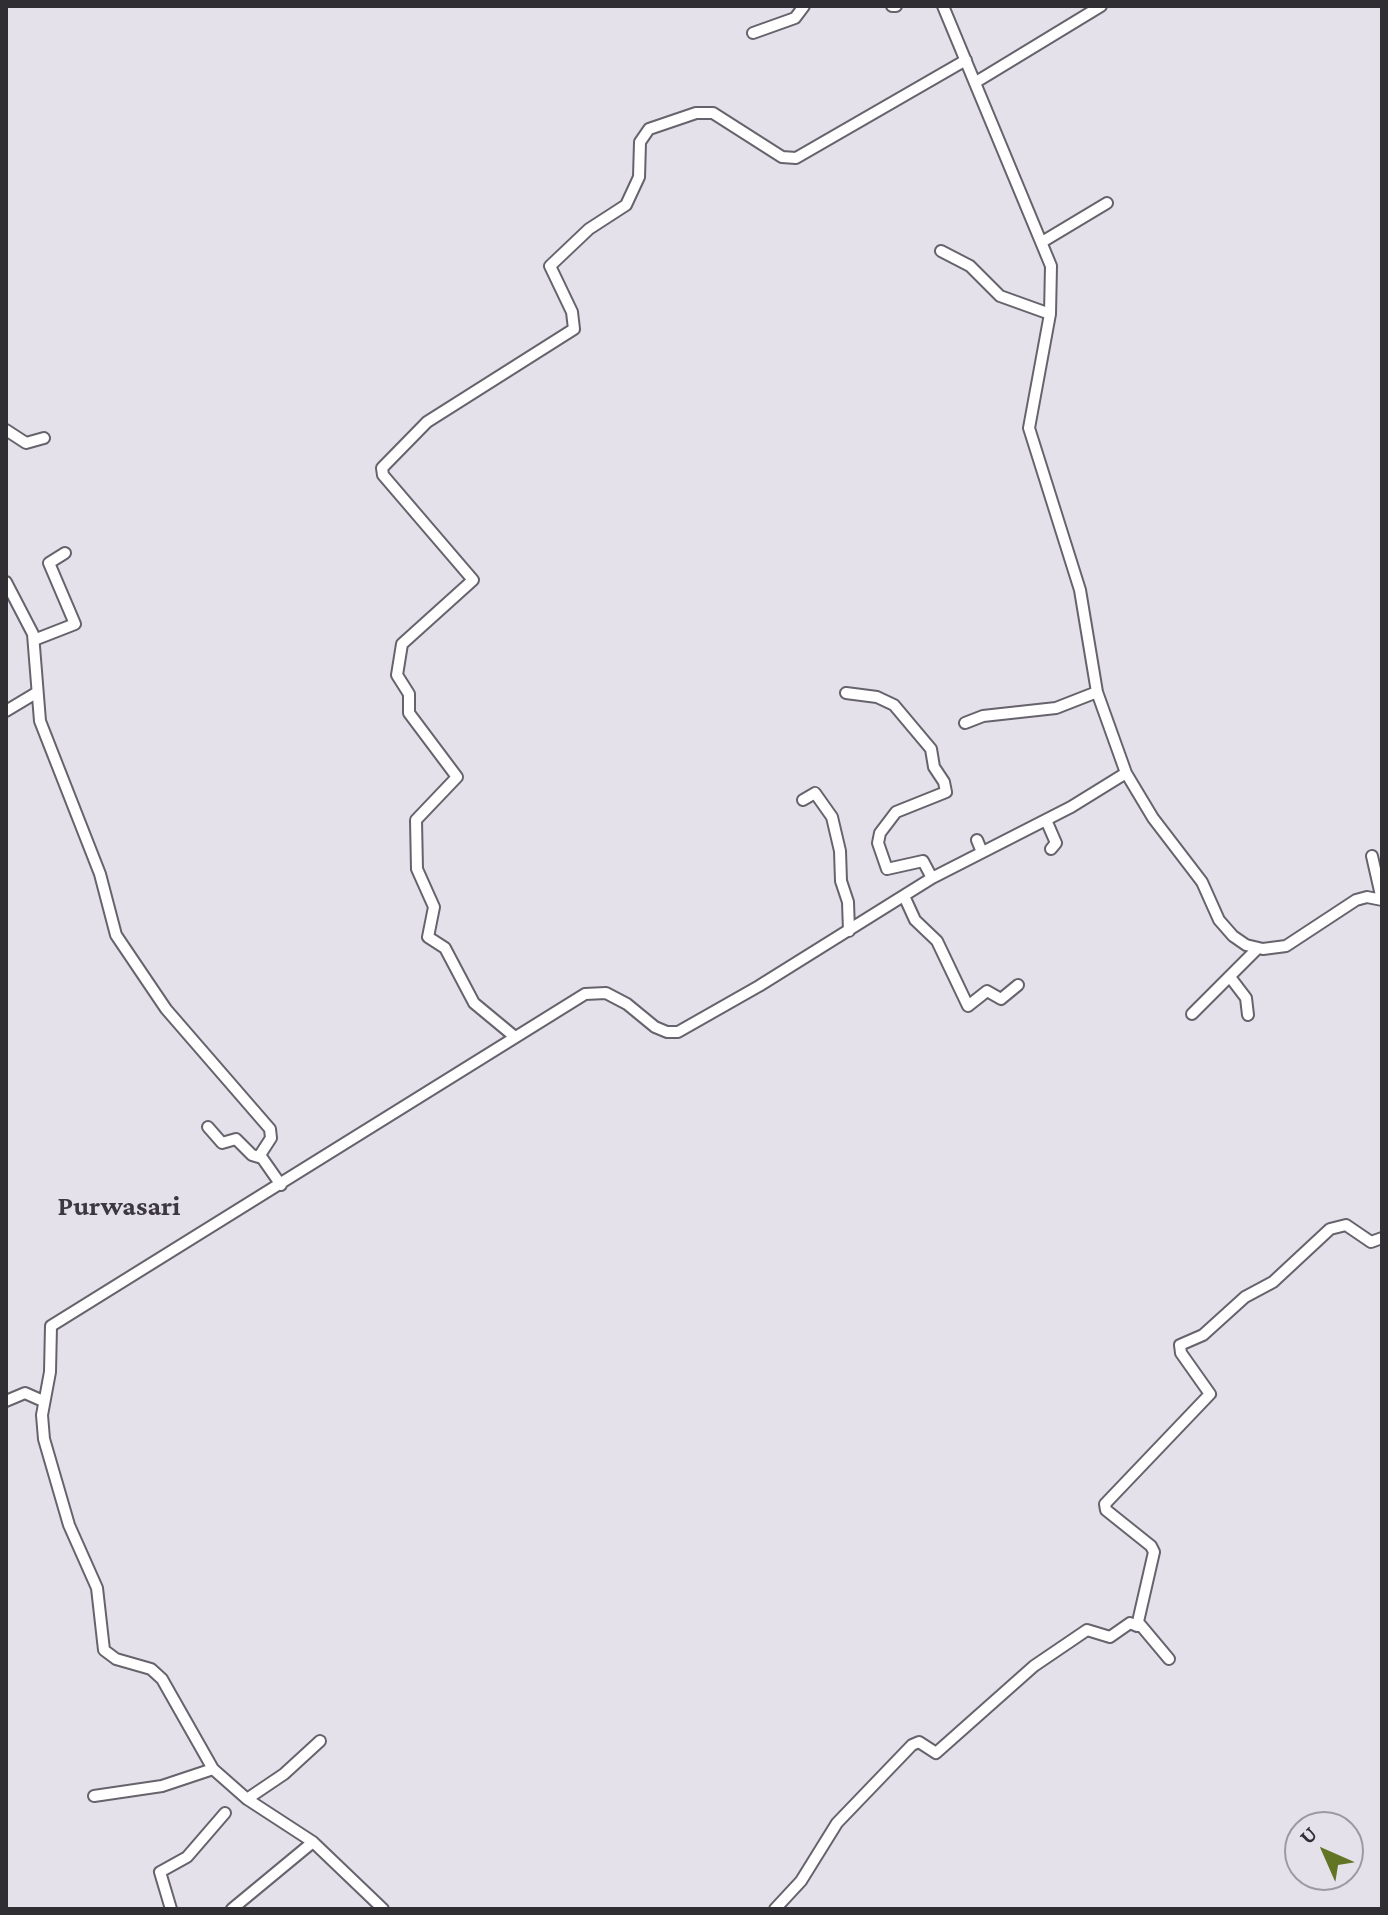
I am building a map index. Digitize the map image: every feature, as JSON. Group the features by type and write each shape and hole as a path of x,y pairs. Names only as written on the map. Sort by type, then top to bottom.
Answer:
{"street":[{"path":"753,33 795,18 804,6"},
{"path":"943,6 1051,266 1050,314 1029,428 1080,590 1097,692 1126,773 1153,818 1202,882 1219,920 1233,936 1258,948 1286,946 1361,897 1382,900 1372,856"},
{"path":"976,82 1101,6"},
{"path":"515,1037 474,1003 446,950 428,937 434,907 417,869 416,820 419,813 457,777 409,713 409,694 397,675 402,644 473,580 383,475 382,468 427,422 574,329 572,312 550,266 589,229 626,205 639,177 641,137 649,129 696,113 713,113 782,157 793,158 966,60"},
{"path":"1042,242 1107,203"},
{"path":"941,251 970,266 1000,296 1050,314"},
{"path":"6,430 26,443 44,438"},
{"path":"34,640 75,624 49,563 65,553"},
{"path":"6,582 34,640 40,721 95,862 116,935 166,1009 270,1129 271,1138 260,1151 281,1185"},
{"path":"965,723 983,716 1052,709 1097,692"},
{"path":"6,711 36,693"},
{"path":"846,693 877,697 894,705 931,749 934,767 944,782 946,792 896,812 880,833 878,843 887,869 923,861 932,878"},
{"path":"383,1909 313,1842 247,1799 213,1769 162,1679 151,1669 116,1659 104,1650 97,1588 69,1525 47,1451 43,1401 50,1372 51,1326 585,994 598,991 627,1004 655,1027 678,1032 932,878 1046,820 1126,773"},
{"path":"803,800 815,793 832,814 840,851 840,879 848,902 849,931"},
{"path":"1046,820 1056,843 1051,849"},
{"path":"977,840 982,852"},
{"path":"904,896 915,920 937,941 968,1006 987,991 1001,999 1018,985"},
{"path":"1192,1014 1258,948"},
{"path":"1230,977 1246,998 1248,1015"},
{"path":"208,1127 222,1143 237,1139 252,1155 262,1158"},
{"path":"775,1909 801,1881 837,1823 912,1745 919,1742 934,1754 977,1714 1062,1645 1090,1629 1110,1637 1130,1623 1137,1626 1154,1552 1151,1546 1106,1510 1105,1504 1210,1394 1181,1353 1180,1345 1209,1331 1245,1297 1273,1282 1330,1229 1346,1225 1371,1242 1382,1238"},
{"path":"6,1401 25,1393 43,1401"},
{"path":"1138,1622 1169,1659"},
{"path":"247,1799 280,1776 320,1741"},
{"path":"94,1796 162,1786 213,1769"},
{"path":"171,1909 160,1872 187,1857 225,1813"},
{"path":"232,1909 313,1842"}],"district":[{"name":"Purwasari","path":"119,1206"}]}
